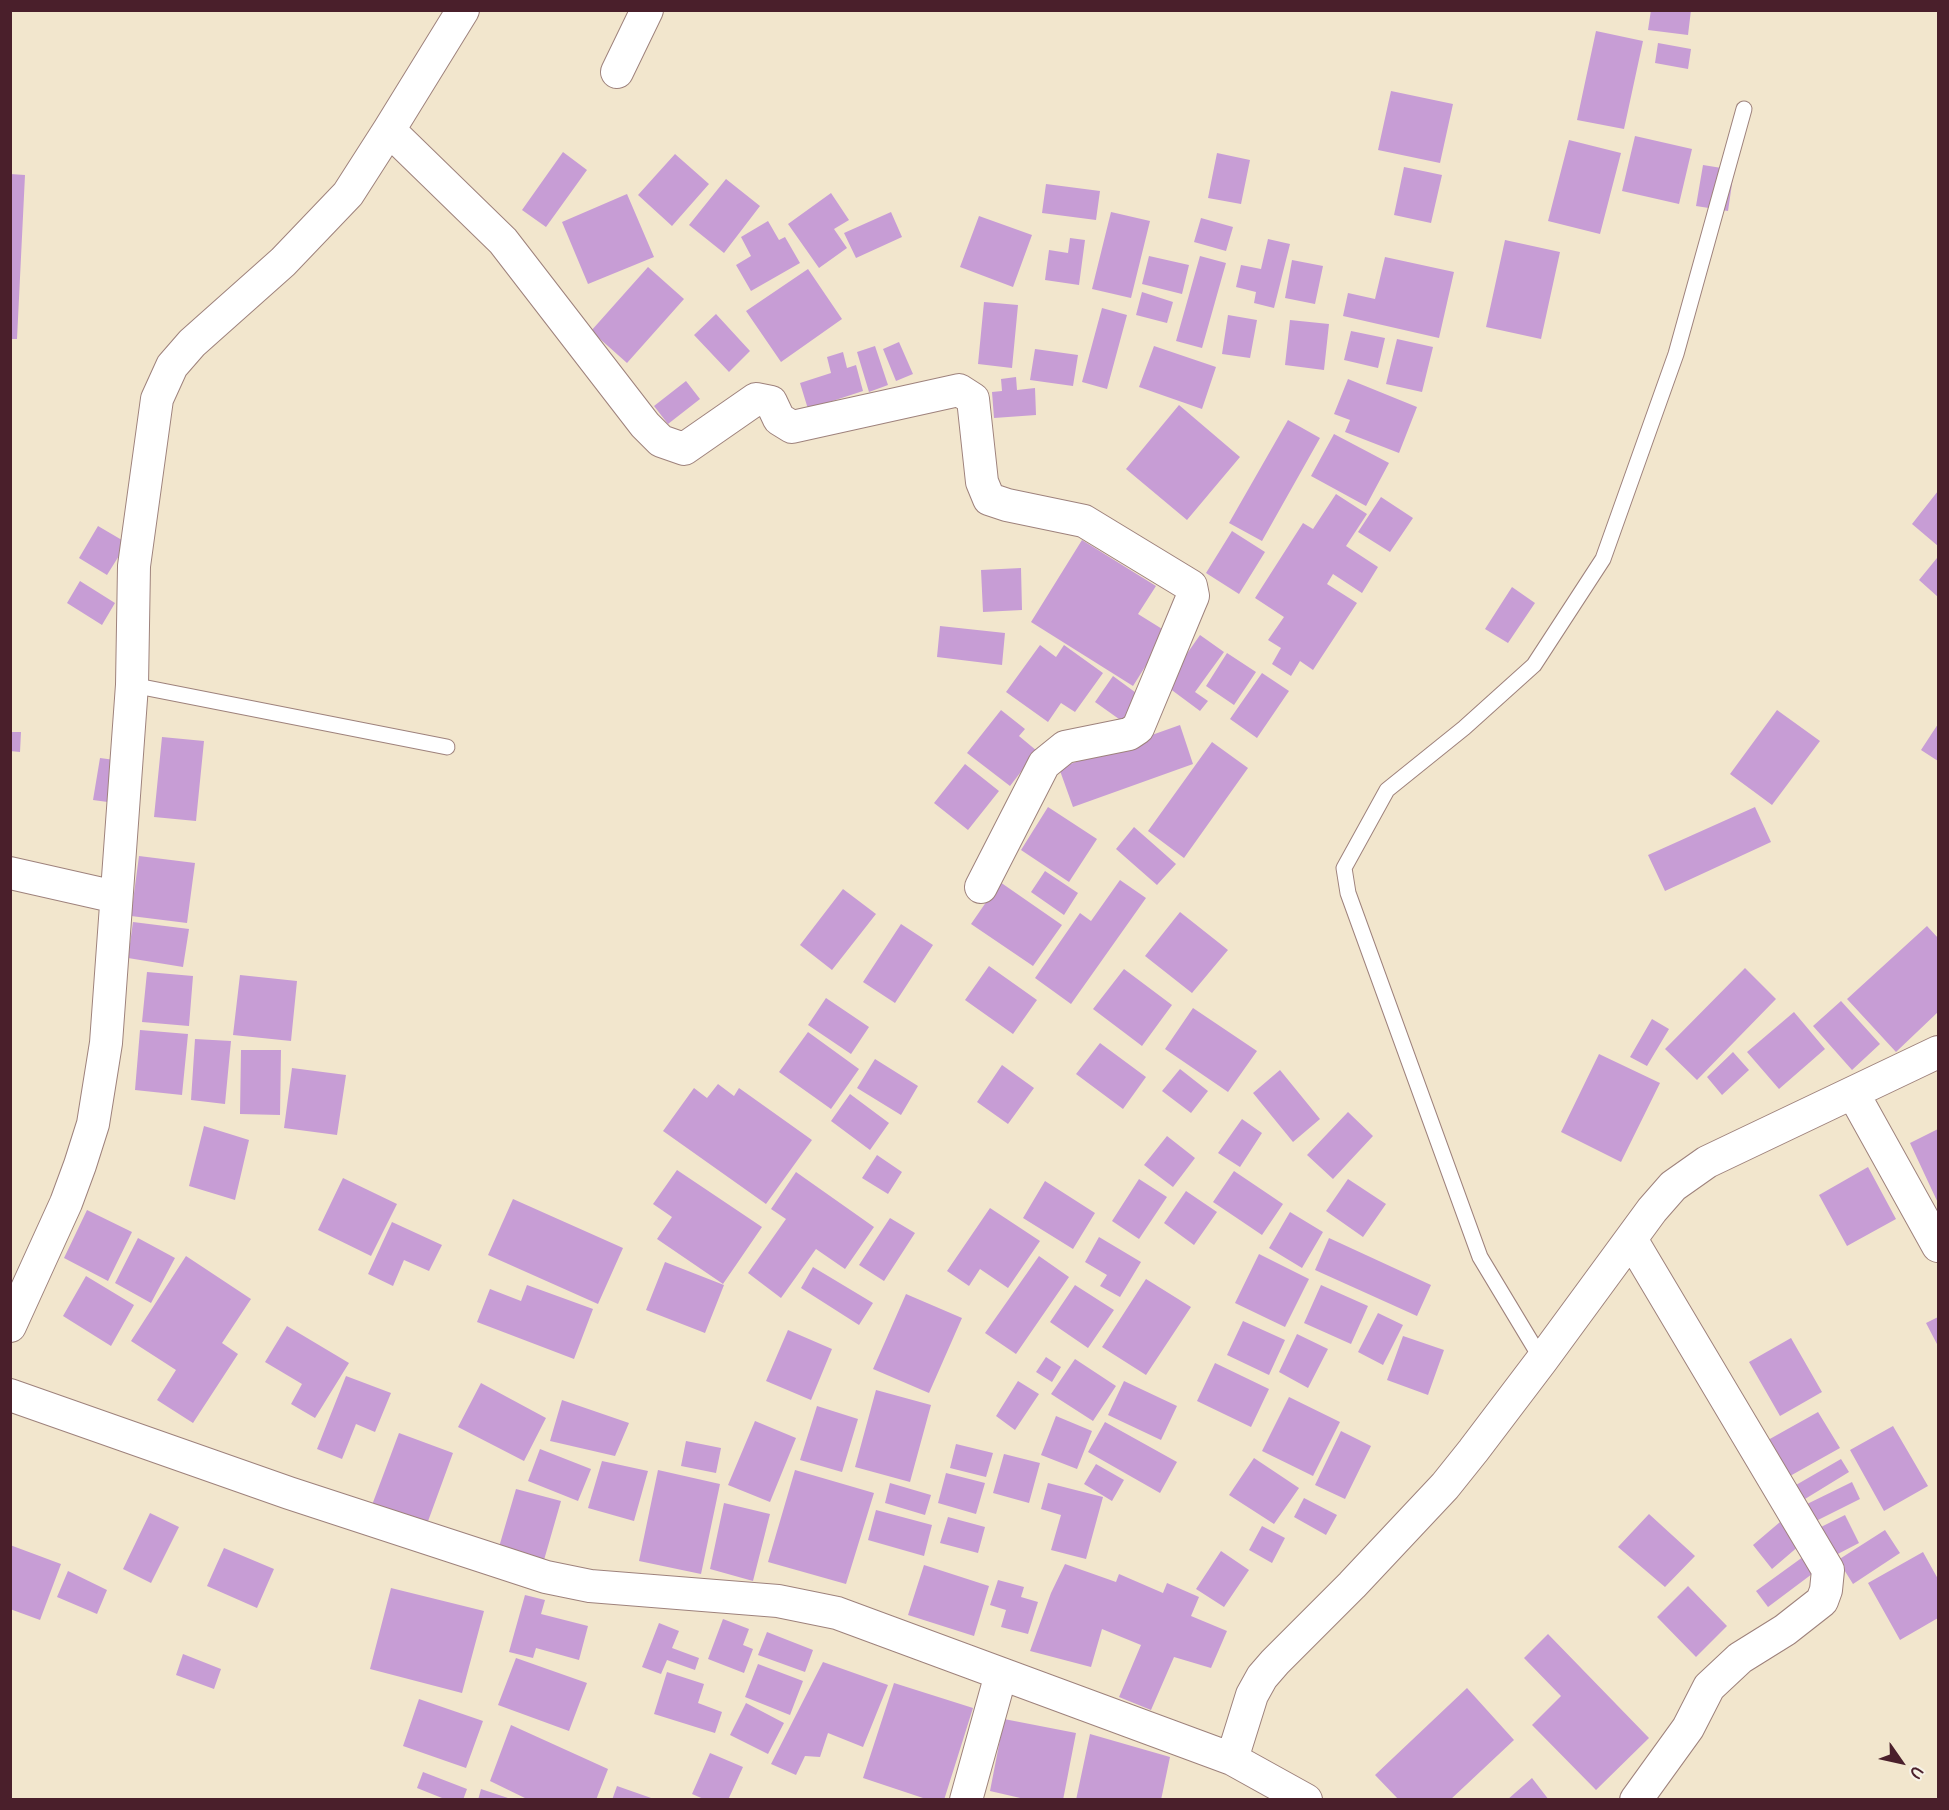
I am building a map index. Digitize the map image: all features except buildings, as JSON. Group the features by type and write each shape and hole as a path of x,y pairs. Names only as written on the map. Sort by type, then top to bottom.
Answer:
{"street":[{"path":"10,1326 66,1203 93,1124 105,1043 132,685 134,566 157,399 172,366 192,343 283,262 348,195 463,10"},
{"path":"617,72 647,10"},
{"path":"389,130 503,241 645,425 661,441 684,449 756,399 771,402 779,419 792,427 959,390 973,399 982,482 989,499 1084,521 1191,586 1193,596 1138,728 1129,734 1065,747 1044,764 981,887"},
{"path":"10,873 116,897"},
{"path":"1232,1759 1252,1695 1262,1677 1352,1586 1444,1486 1473,1451 1673,1186 1707,1162 1938,1052"},
{"path":"1853,1093 1938,1246"},
{"path":"1631,1239 1828,1570 1826,1590 1822,1601 1785,1630 1740,1658 1709,1687 1688,1728 1636,1800"},
{"path":"10,1395 289,1493 546,1577 590,1586 778,1601 837,1613 1232,1759 1306,1800"},
{"path":"966,1800 1001,1674"}],"lane":[{"path":"1542,1360 1480,1257 1348,893 1344,868 1387,790 1464,728 1534,665 1603,559 1676,354 1744,109"},
{"path":"132,685 447,747"}]}
